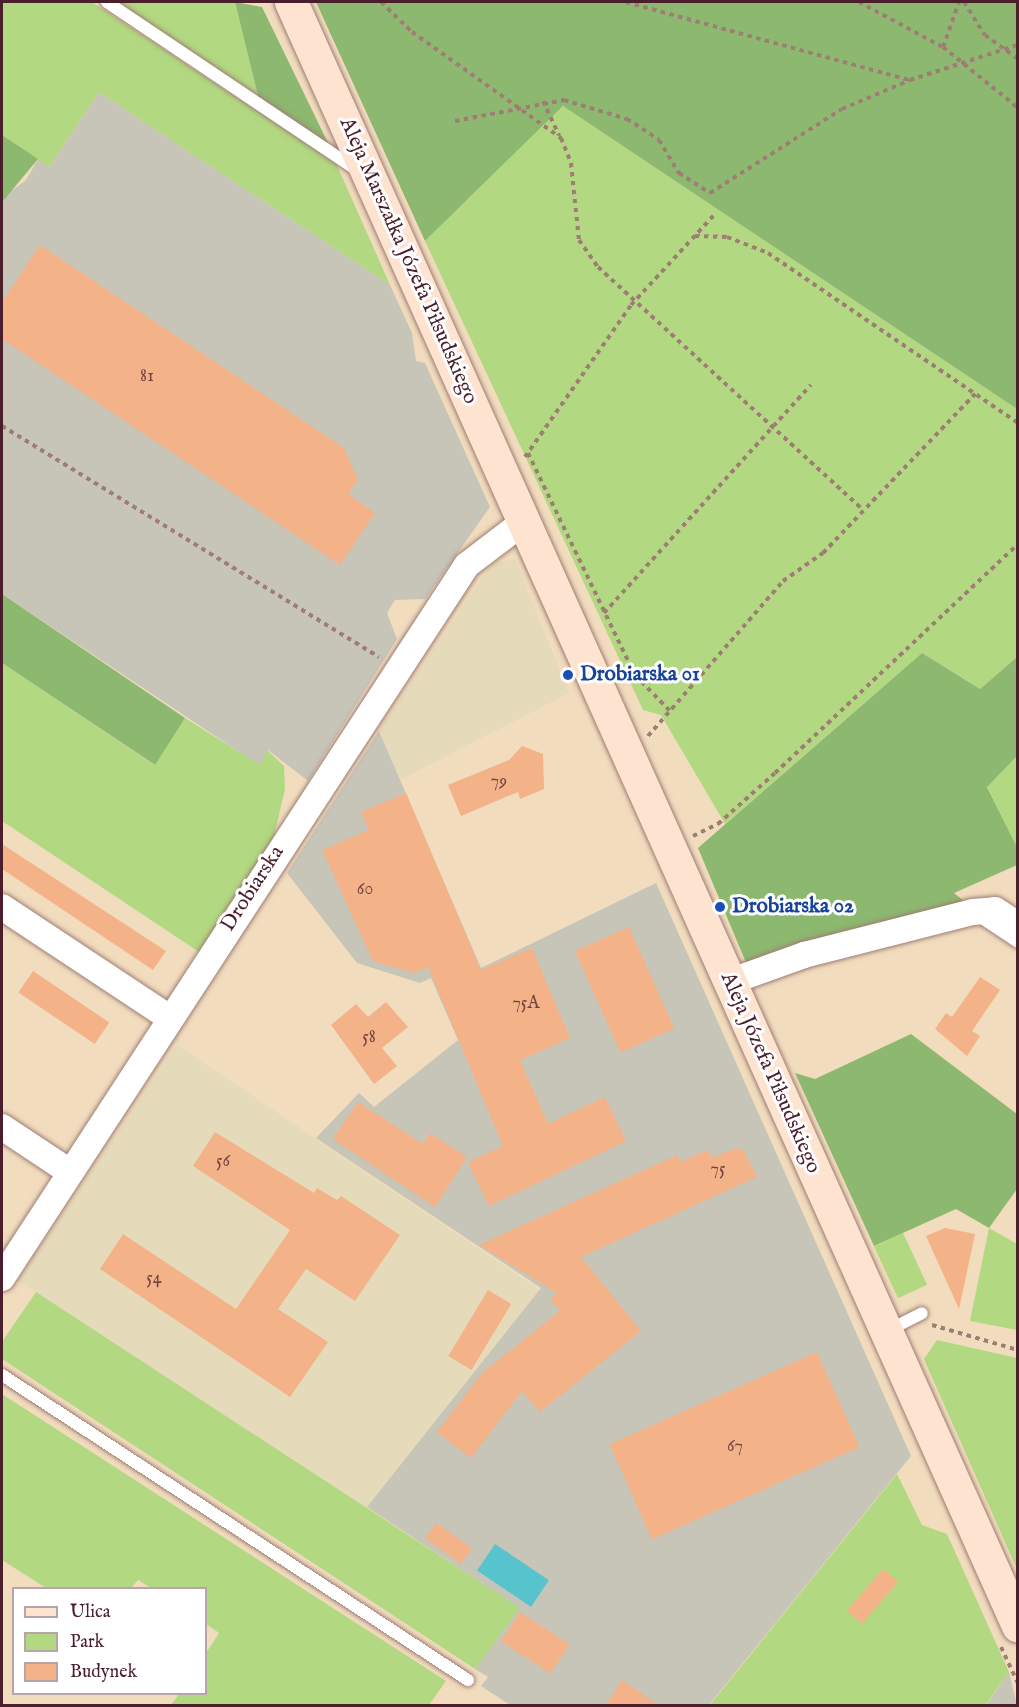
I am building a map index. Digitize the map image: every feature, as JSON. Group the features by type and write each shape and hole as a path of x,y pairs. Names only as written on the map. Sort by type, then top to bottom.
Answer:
{"main road":[{"name":"Aleja Marszałka Józefa Piłsudskiego","path":"291,2 526,520"},
{"name":"Aleja Józefa Piłsudskiego","path":"526,520 668,846 1017,1626"}],"street":[{"name":"Drobiarska","path":"2,1278 67,1170 467,565 526,520"},
{"path":"2,907 168,1017"},
{"path":"729,982 804,955 984,911 1017,925"},
{"path":"2,1127 67,1170"}],"lane":[{"path":"107,2 370,179"},
{"path":"984,911 1017,942"},
{"path":"886,1332 922,1313"},
{"path":"2,1375 468,1680"}],"path":[{"path":"381,2 421,38 524,108 561,138"},
{"path":"626,2 910,80"},
{"path":"859,2 943,47 1017,108"},
{"path":"943,47 962,2 1001,51 1017,59"},
{"path":"455,121 524,108 543,101 564,100 627,119 659,140 679,173 710,193 842,109 910,80 1017,45"},
{"path":"543,101 571,163 579,240 597,267 863,510"},
{"path":"524,464 528,452 635,301 716,213"},
{"path":"695,236 727,237 762,249 977,392 1017,423"},
{"path":"604,613 811,385"},
{"path":"643,741 783,581 814,561 977,392"},
{"path":"2,426 398,668"},
{"path":"528,452 604,613 639,681 670,711"},
{"path":"668,846 722,820 1017,544"},
{"path":"922,1313 923,1322 1017,1350"}],"shaded area":[{"path":"99,92 390,285 412,333 416,361 425,363 490,507 425,599 395,600 387,613 397,639 308,781 268,750 260,766 2,594 2,198 26,180 38,159 49,167"},
{"path":"515,559 569,693 400,780 379,731 492,564"},
{"path":"379,731 481,968 656,883 911,1456 709,1705 510,1705 481,1686 488,1677 475,1669 519,1608 367,1507 541,1288 316,1138 359,1093 374,1107 458,1040 431,978 420,983 357,963 287,873"},
{"path":"177,1045 540,1290 381,1525 18,1280"},
{"path":"1009,1672 1017,1705 986,1706"}],"green space":[{"path":"2,2 92,2 336,163 390,285 99,92 49,167 2,135"},
{"path":"114,2 235,2 259,100"},
{"path":"235,2 262,7 329,145 259,100"},
{"path":"316,2 1017,2 1017,409 563,106 425,241"},
{"path":"563,106 1017,409 1017,657 980,689 922,653 725,824 661,715 643,710 425,241"},
{"path":"2,135 38,159 4,200 2,198"},
{"path":"2,594 185,718 155,765 2,663"},
{"path":"922,653 980,689 1017,657 1017,756 987,787 1017,847 1017,865 954,893 964,901 747,965 698,848"},
{"path":"2,663 154,765 185,718 260,765 267,750 284,766 285,789 272,845 199,952 2,821"},
{"path":"1017,756 1017,847 987,786"},
{"path":"911,1034 1017,1114 1017,1189 989,1228 956,1209 874,1246 795,1073 815,1079"},
{"path":"989,1228 1017,1244 1017,1330 970,1321"},
{"path":"903,1233 927,1285 898,1298 874,1247"},
{"path":"36,1292 520,1608 475,1669 2,1359 2,1342"},
{"path":"937,1340 1017,1358 1017,1569 924,1359"},
{"path":"2,1394 446,1681 429,1705 171,1705 178,1695 207,1695 207,1651 219,1633 207,1625 207,1587 149,1587 138,1580 132,1587 44,1587 2,1560"},
{"path":"897,1474 922,1525 947,1534 1009,1672 986,1705 709,1706"}],"water":[{"path":"495,1544 549,1580 531,1607 477,1571"}],"building":[{"path":"40,245 344,448 358,480 348,494 375,513 340,565 2,339 2,302"},
{"path":"522,746 543,754 544,789 520,799 518,792 461,816 448,785 509,760"},
{"path":"406,793 481,970 532,948 570,1038 520,1060 548,1124 605,1097 626,1141 489,1206 468,1162 503,1146 428,967 414,973 373,961 322,850 369,830 361,812"},
{"path":"2,844 166,951 153,970 2,869"},
{"path":"629,927 674,1028 620,1052 575,951"},
{"path":"33,971 109,1022 95,1044 18,993"},
{"path":"980,977 1000,990 972,1031 980,1036 967,1056 935,1029 946,1013 952,1017"},
{"path":"386,1002 408,1027 382,1048 397,1066 374,1084 331,1025 356,1004 368,1017"},
{"path":"358,1102 423,1144 430,1133 467,1157 435,1207 333,1139"},
{"path":"215,1132 314,1193 317,1188 337,1200 341,1196 400,1235 355,1301 306,1269 278,1309 328,1342 290,1397 100,1269 123,1234 236,1309 290,1230 193,1166"},
{"path":"736,1148 744,1151 757,1177 581,1257 641,1331 540,1412 522,1391 471,1458 437,1432 481,1374 560,1311 550,1299 557,1293 479,1245 677,1155 680,1162 708,1150 712,1158"},
{"path":"945,1228 975,1234 959,1309 926,1236"},
{"path":"488,1290 511,1304 471,1370 448,1356"},
{"path":"817,1352 859,1447 652,1539 610,1444"},
{"path":"436,1523 472,1548 461,1564 425,1539"},
{"path":"883,1569 898,1582 862,1624 847,1611"},
{"path":"520,1612 569,1644 550,1673 501,1641"},
{"path":"622,1680 660,1706 605,1706"}],"place":[{"name":"Drobiarska 01","path":"568,675"},
{"name":"Drobiarska 02","path":"720,907"}]}
